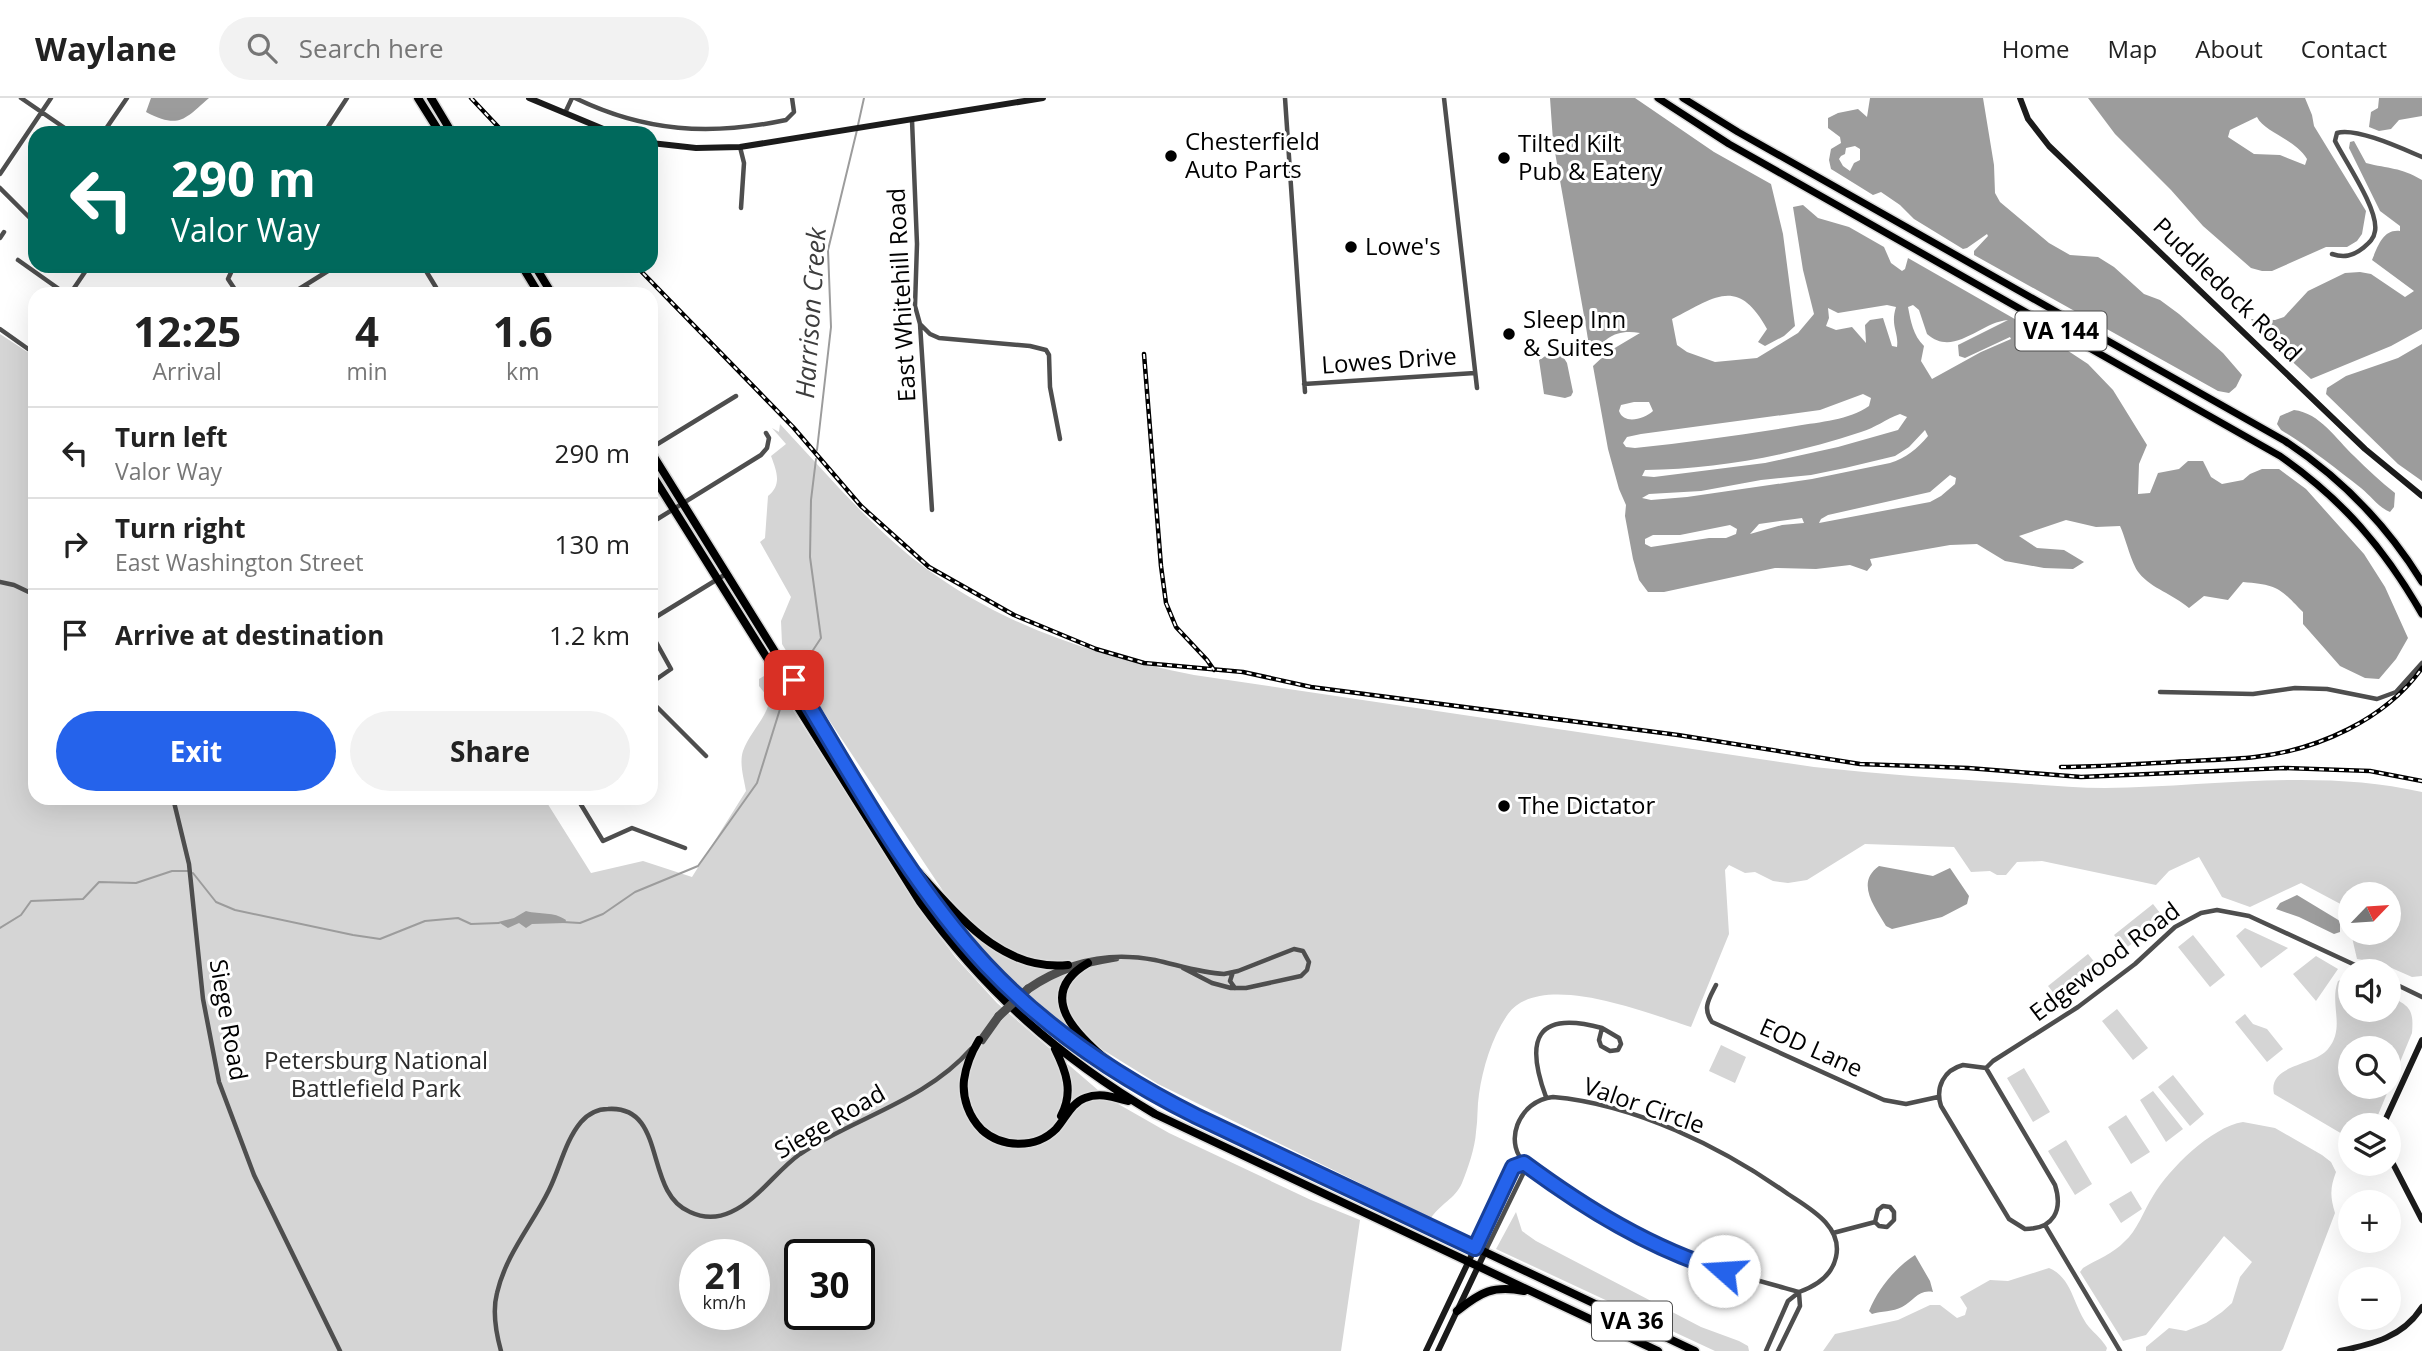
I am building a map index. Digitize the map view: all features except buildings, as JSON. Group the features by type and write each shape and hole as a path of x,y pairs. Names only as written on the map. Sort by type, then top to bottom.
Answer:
{"highway":[{"path":"418,98 436,126"},
{"path":"431,98 448,126"},
{"name":"VA 36","path":"658,462 902,854 952,926 1000,979 1062,1034 1132,1082 1196,1116 1695,1351"},
{"name":"VA 36","path":"658,484 873,828 935,922 996,993 1054,1046 1138,1103 1202,1137 1658,1351"},
{"path":"902,854 956,914 995,946 1033,963 1068,965"},
{"path":"1088,963 1074,973 1065,986 1062,1002 1065,1015 1084,1040 1132,1082"},
{"path":"981,1041 968,1077 971,1106 982,1124 992,1132 1004,1138 1019,1140 1045,1132 1064,1111 1068,1098 1068,1081 1054,1046"},
{"path":"981,1041 967,1066 964,1096 975,1122 999,1140 1021,1144 1043,1138 1058,1126 1076,1103 1090,1096 1110,1096 1138,1103"},
{"path":"1457,1311 1477,1296 1491,1290 1537,1294"}],"main road":[{"name":"VA 144","path":"1658,98 1729,144 2280,456 2333,497 2364,529 2391,562 2422,614"},
{"name":"VA 144","path":"1683,98 1738,132 2285,441 2330,474 2358,500 2397,546 2422,582"}],"street":[{"path":"21,98 62,126"},
{"path":"33,126 51,98"},
{"path":"108,126 127,98"},
{"path":"329,126 348,98"},
{"path":"528,98 595,126"},
{"path":"565,114 573,98 614,116 642,123 697,130 722,130 786,120 794,112 792,98"},
{"path":"658,144 696,148 740,147 1043,98"},
{"path":"1286,98 1305,392"},
{"path":"1444,98 1477,388"},
{"name":"Puddledock Road","path":"2020,98 2032,126 2049,146 2365,449 2422,496"},
{"name":"East Whitehill Road","path":"912,120 917,244 915,306 920,324 932,510"},
{"path":"2332,254 2347,256 2357,252 2372,239 2376,229 2371,208 2335,143 2337,134 2343,131 2368,137 2422,157"},
{"path":"0,174 28,133"},
{"path":"740,147 744,163 741,208"},
{"path":"0,188 28,216"},
{"path":"0,238 4,232"},
{"path":"18,260 28,267"},
{"path":"37,273 58,287"},
{"path":"303,287 325,273"},
{"path":"920,324 930,334 939,338 1030,346 1046,350 1049,355 1050,387 1060,439"},
{"path":"0,329 28,345"},
{"name":"Lowes Drive","path":"1304,384 1475,373"},
{"path":"658,446 736,396"},
{"path":"658,519 761,455 768,443 766,433"},
{"path":"658,616 727,573"},
{"path":"0,582 28,592"},
{"path":"658,646 671,669 658,678"},
{"path":"2160,691 2253,694 2295,688 2327,689 2377,699 2396,692 2422,663"},
{"path":"658,708 706,756"},
{"name":"Siege Road","path":"175,805 189,864 202,999 219,1082 263,1194 340,1351"},
{"path":"581,805 603,841 632,828 685,848"},
{"name":"Edgewood Road","path":"1986,1069 1993,1060 2078,1007 2136,964 2184,920 2201,913 2217,910 2249,916 2342,959"},
{"name":"Siege Road","path":"501,1351 495,1307 497,1290 508,1261 543,1202 572,1137 588,1116 599,1110 615,1109 627,1111 639,1119 649,1133 661,1178 671,1199 694,1214 719,1217 736,1210 809,1149 934,1083 981,1041 999,1017 1028,989 1068,965 1098,957 1125,957 1217,973 1233,972 1294,949 1303,951 1309,962 1307,970 1299,976 1236,988 1212,983 1183,968"},
{"name":"Siege Road","path":"1028,989 1055,975 1088,963 1125,957"},
{"path":"1233,972 1230,981 1236,988"},
{"name":"EOD Lane","path":"1716,985 1706,1007 1712,1022 1884,1100 1906,1104 1938,1097"},
{"path":"2401,987 2422,997"},
{"path":"1546,1097 1535,1059 1536,1044 1541,1033 1550,1026 1563,1023 1602,1028 1619,1038 1621,1044 1618,1050 1610,1051 1601,1046 1599,1040 1602,1028"},
{"path":"2389,1113 2422,1040"},
{"path":"1970,1065 1986,1069 2054,1185 2059,1203 2053,1218 2045,1225 2025,1229 2009,1219 1941,1106 1938,1097 1944,1076 1951,1070 1970,1065"},
{"name":"Valor Circle","path":"1524,1163 1516,1142 1520,1117 1528,1107 1546,1097 1566,1098 1628,1114 1713,1148 1782,1190 1824,1221 1833,1233"},
{"path":"1426,1351 1513,1167 1524,1163"},
{"path":"1438,1351 1523,1174 1524,1163"},
{"path":"1524,1163 1600,1214 1652,1244 1707,1266 1799,1292"},
{"path":"2399,1176 2422,1220"},
{"path":"1766,1351 1788,1301 1821,1281 1830,1272 1837,1253 1833,1233 1875,1222 1883,1227 1890,1226 1895,1216 1893,1209 1887,1206 1880,1208 1875,1222"},
{"path":"2045,1225 2120,1351"},
{"path":"1778,1351 1800,1306 1799,1292"},
{"path":"2340,1351 2378,1342 2397,1333 2422,1307"},
{"path":"1438,1327 1447,1331"}],"green space":[{"name":"Petersburg National Battlefield Park","path":"0,334 28,352 28,805 548,805 591,873 643,861 692,877 746,791 742,756 768,707 770,700 759,686 759,679 769,673 931,925 956,958 997,1003 1106,1097 1169,1133 1311,1200 1360,1220 1341,1351 0,1351"},
{"path":"780,424 849,499 904,551 955,588 987,607 1019,623 1087,648 1122,659 1194,675 1839,770 2082,788 2304,780 2383,785 2422,792 2422,976 2412,977 2401,972 2401,959 2357,959 2354,945 2401,945 2401,882 2338,882 2338,903 2301,883 2250,907 2222,897 2199,857 2169,871 2156,885 2042,861 2017,862 2006,875 1997,875 1990,871 1971,872 1954,847 1865,844 1807,880 1788,883 1773,881 1755,872 1745,873 1729,865 1725,870 1729,934 1691,1027 1596,999 1545,995 1524,1001 1508,1014 1489,1052 1479,1094 1474,1145 1462,1183 1431,1218 1158,1084 1100,1048 1068,1023 1066,1028 1062,1027 1012,983 950,916 951,903 817,702 782,644 781,621 791,597 760,542 765,538 768,496 777,483 771,456 786,444 772,428 779,432"},
{"path":"2153,904 2164,918 2125,949 2114,935"},
{"path":"2245,928 2288,948 2261,968 2236,936"},
{"path":"2193,935 2225,975 2210,987 2178,947"},
{"path":"2088,954 2100,969 2060,1001 2048,986"},
{"path":"2316,956 2338,969 2316,1001 2293,974"},
{"path":"2338,981 2338,1022 2401,1022 2401,1002 2409,1009 2412,1018 2412,1033 2401,1060 2401,1036 2338,1036 2338,1099 2385,1099 2379,1113 2338,1113 2338,1132 2274,1094 2274,1084 2278,1077 2285,1071 2322,1055 2333,1041 2337,1024"},
{"path":"2117,1009 2148,1048 2133,1060 2102,1021"},
{"path":"2245,1014 2253,1024 2267,1029 2283,1049 2267,1062 2235,1022"},
{"path":"1721,1045 1746,1057 1735,1083 1709,1071"},
{"path":"2024,1068 2050,1112 2033,1122 2007,1078"},
{"path":"2173,1075 2204,1114 2190,1126 2158,1087"},
{"path":"2153,1091 2183,1129 2166,1142 2140,1100"},
{"path":"2126,1115 2150,1152 2131,1164 2108,1127"},
{"path":"2243,1122 2275,1128 2322,1155 2331,1162 2336,1172 2331,1192 2335,1213 2283,1349 2146,1351 2146,1347 2169,1328 2186,1331 2206,1323 2232,1303 2240,1277 2252,1262 2224,1236 2146,1335 2123,1341 2080,1272 2115,1250 2129,1237 2160,1185 2180,1162 2205,1140"},
{"path":"2066,1140 2092,1184 2075,1195 2048,1151"},
{"path":"2131,1191 2142,1209 2121,1223 2109,1204"},
{"path":"1516,1212 1522,1231 1536,1241 1701,1327 1739,1341 1748,1346 1749,1351 1715,1351 1496,1249"},
{"path":"2049,1268 2068,1286 2084,1319 2105,1345 2106,1351 1823,1351 1835,1334 1898,1320 1930,1305 1940,1305 1957,1318 1965,1315 1967,1308 1960,1297 1990,1280 2008,1281"}],"shaded area":[{"path":"151,98 209,98 187,117 174,121 146,112"},
{"path":"1550,98 1635,98 1714,152 1771,184 1783,234 1795,326 1784,336 1765,346 1758,342 1767,329 1756,312 1746,302 1725,296 1701,304 1672,319 1677,345 1687,352 1715,362 1757,358 1798,333 1814,314 1803,270 1793,207 1803,205 1818,218 1849,227 1884,247 1891,263 1902,271 1908,258 2088,364 2113,390 2147,445 2139,464 2138,494 2150,493 2158,473 2179,469 2188,461 2203,461 2211,477 2222,484 2243,480 2262,469 2279,469 2306,489 2364,554 2385,587 2408,638 2396,659 2379,679 2365,678 2340,666 2303,624 2303,612 2282,592 2263,584 2243,582 2228,600 2204,596 2189,608 2139,573 2120,526 2096,527 2066,520 2019,536 2037,548 2064,550 2084,562 2073,569 2044,568 2005,561 1977,544 1950,545 1870,559 1872,565 1867,571 1850,565 1816,569 1775,568 1664,592 1648,592 1639,580 1633,559 1625,516 1626,505 1608,449 1593,366 1608,352 1640,333 1624,332 1611,336 1586,358 1589,346 1553,141","holes":["1887,305 1896,307 1894,319 1897,347 1892,346 1883,318 1870,320 1865,325 1866,343 1852,327 1836,330 1826,326 1828,308 1838,313","1913,305 1919,310 1927,334 1947,342 1957,341 1987,326 2008,320 1958,345 1959,356 1965,358 2010,337 2011,339 1932,379 1921,361 1924,346 1911,323 1908,307","1863,394 1871,398 1869,406 1861,411 1824,422 1635,448 1626,447 1623,443 1627,437 1820,410","1634,402 1649,402 1653,411 1640,418 1630,419 1625,418 1619,411 1621,405","1900,414 1907,417 1898,430 1838,447 1765,463 1654,477 1642,476 1645,470 1727,464 1782,454 1871,428","1925,430 1928,436 1920,445 1906,456 1890,463 1812,479 1687,497 1651,500 1642,498 1649,494 1701,491 1761,480 1811,475 1895,456 1909,447","1950,475 1956,478 1955,484 1930,502 1819,523 1828,515 1930,492","1802,518 1804,523 1782,525 1750,534 1759,524","1730,525 1737,529 1736,534 1726,538 1651,547 1645,544 1645,539 1653,535 1680,535"]},
{"path":"1870,98 1983,98 1994,165 1995,193 2000,202 2049,243 2070,255 2098,257 2114,267 2144,294 2160,300 2179,314 2223,353 2242,375 2236,387 2229,393 2218,391 1974,255 1974,251 1987,234 1963,249 1914,219 1881,192 1873,195 1831,169 1831,149 1841,143 1840,137 1828,128 1828,118 1858,109 1867,117","holes":["1855,146 1860,149 1860,160 1854,163 1850,171 1839,159 1845,154 1846,148"]},
{"path":"2088,98 2305,98 2314,126 2366,211 2362,234 2347,247 2326,247 2272,271 2251,268 2203,226 2115,134","holes":["2257,117 2302,152 2307,159 2305,165 2280,155 2254,154 2228,137 2230,130"]},
{"path":"2379,98 2422,98 2422,116 2399,120 2391,129 2379,131 2369,127 2371,112 2378,108"},
{"path":"2354,141 2366,163 2401,170 2422,180 2422,329 2391,346 2311,379 2256,328 2251,319 2275,320 2284,317 2308,291 2345,273 2371,274 2405,297 2414,291 2372,260 2385,236 2400,231 2400,226 2380,211 2349,148 2350,142"},
{"path":"2422,344 2422,481 2398,464 2326,394 2327,388 2346,376 2398,358"},
{"path":"1547,355 1562,355 1567,363 1573,392 1571,396 1565,398 1544,394 1539,360"},
{"path":"2294,410 2320,421 2395,493 2394,507 2390,512 2322,458 2281,430 2277,424 2280,416"},
{"path":"1879,866 1933,876 1950,868 1969,896 1967,904 1942,917 1892,929 1886,926 1869,895 1868,880"},
{"path":"2297,895 2338,920 2338,933 2334,934 2276,909 2280,903"},
{"path":"526,911 552,914 566,920 565,923 532,924 526,928 519,923 508,928 498,922 514,918"},
{"path":"1915,1255 1930,1281 1933,1292 1920,1294 1898,1309 1872,1314 1869,1311 1882,1287"}],"waterway":[{"name":"Harrison Creek","path":"858,125 864,98"},
{"name":"Harrison Creek","path":"817,450 831,327 828,250 857,130"},
{"name":"Harrison Creek","path":"796,676 821,638 810,557 811,500 816,459"},
{"name":"Harrison Creek","path":"563,922 580,923 603,914 635,892 698,866 757,783 785,693"},
{"path":"0,928 21,915 31,901 83,899 99,882 136,883 172,871 188,871"},
{"path":"193,873 216,902 235,910 353,935 380,939 425,921 458,918 471,924 499,923"}],"railway":[{"path":"471,98 497,126"},
{"path":"643,273 656,287"},
{"path":"658,289 793,427 861,506 929,567 1014,615 1096,649 1144,663 1243,672 1311,687 1678,735 1860,764 1968,768 2081,777 2284,768 2370,771 2422,781"},
{"path":"1144,354 1166,603 1176,627 1214,670"},
{"path":"2061,767 2245,758 2302,747 2348,729 2369,717 2389,703 2422,668"}],"place":[{"name":"Chesterfield Auto Parts","path":"1171,156"},
{"name":"Tilted Kilt Pub & Eatery","path":"1504,158"},
{"name":"Lowe's","path":"1351,247"},
{"name":"Sleep Inn & Suites","path":"1509,334"},
{"name":"The Dictator","path":"1504,806"}],"route":[{"path":"794,680 902,854 952,926 986,965 1027,1004 1107,1067 1196,1116 1475,1248 1513,1167 1524,1163 1626,1230 1652,1244 1724,1271"}]}
